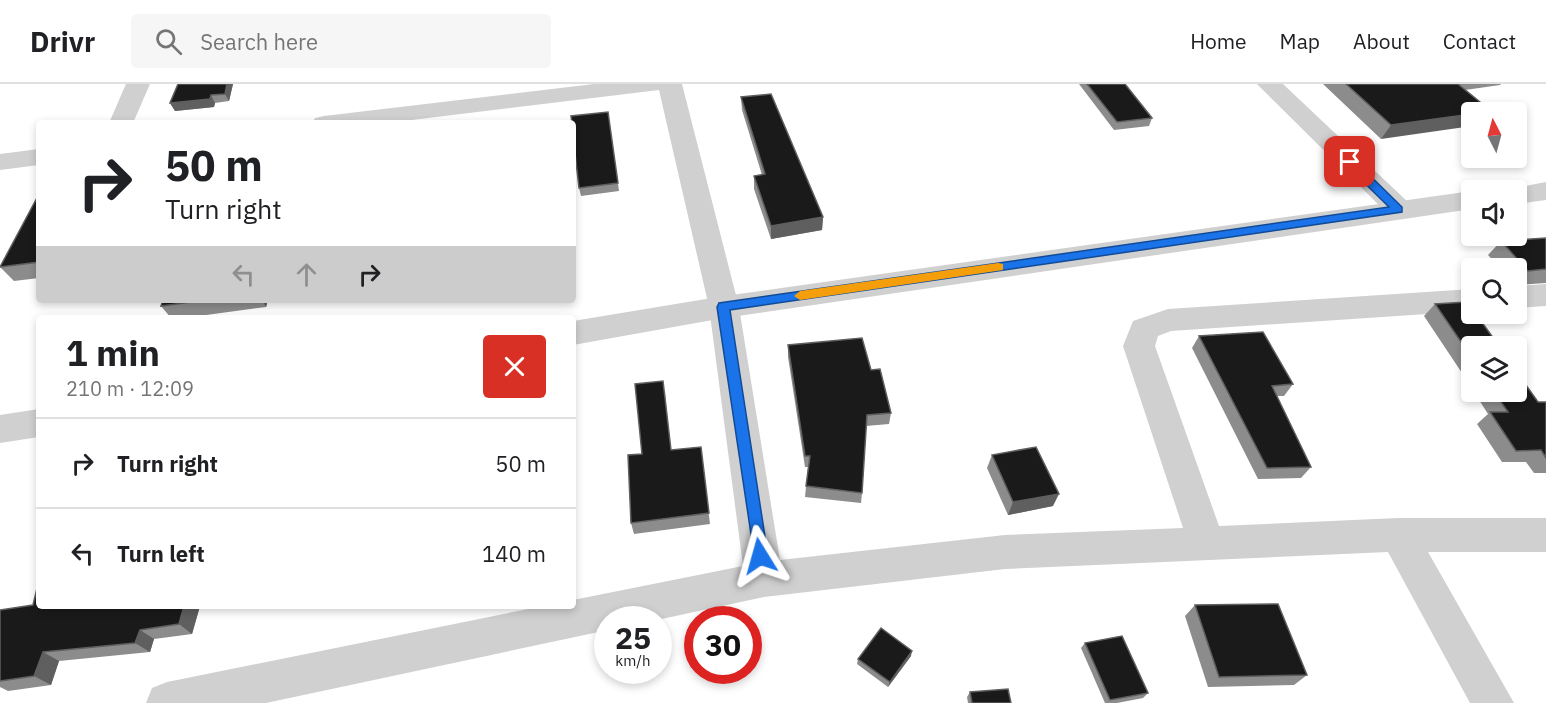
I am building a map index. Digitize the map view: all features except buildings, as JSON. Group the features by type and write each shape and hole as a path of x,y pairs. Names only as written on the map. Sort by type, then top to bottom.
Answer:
{"street":[{"path":"122,120 138,84"},
{"path":"349,120 655,84"},
{"path":"670,84 724,307 764,579"},
{"path":"1269,84 1398,209"},
{"path":"0,162 36,157"},
{"path":"1527,194 1546,191"},
{"path":"576,332 724,307 1461,201"},
{"path":"1527,297 1546,296"},
{"path":"1207,544 1139,346 1144,329 1168,320 1461,301"},
{"path":"0,429 36,423"},
{"path":"1398,535 1493,703"},
{"path":"167,703 764,579 1005,552 1398,535 1546,535"}],"slow traffic":[{"path":"800,296 998,267"}],"route":[{"path":"760,556 724,307 1398,209 1350,162"}]}
